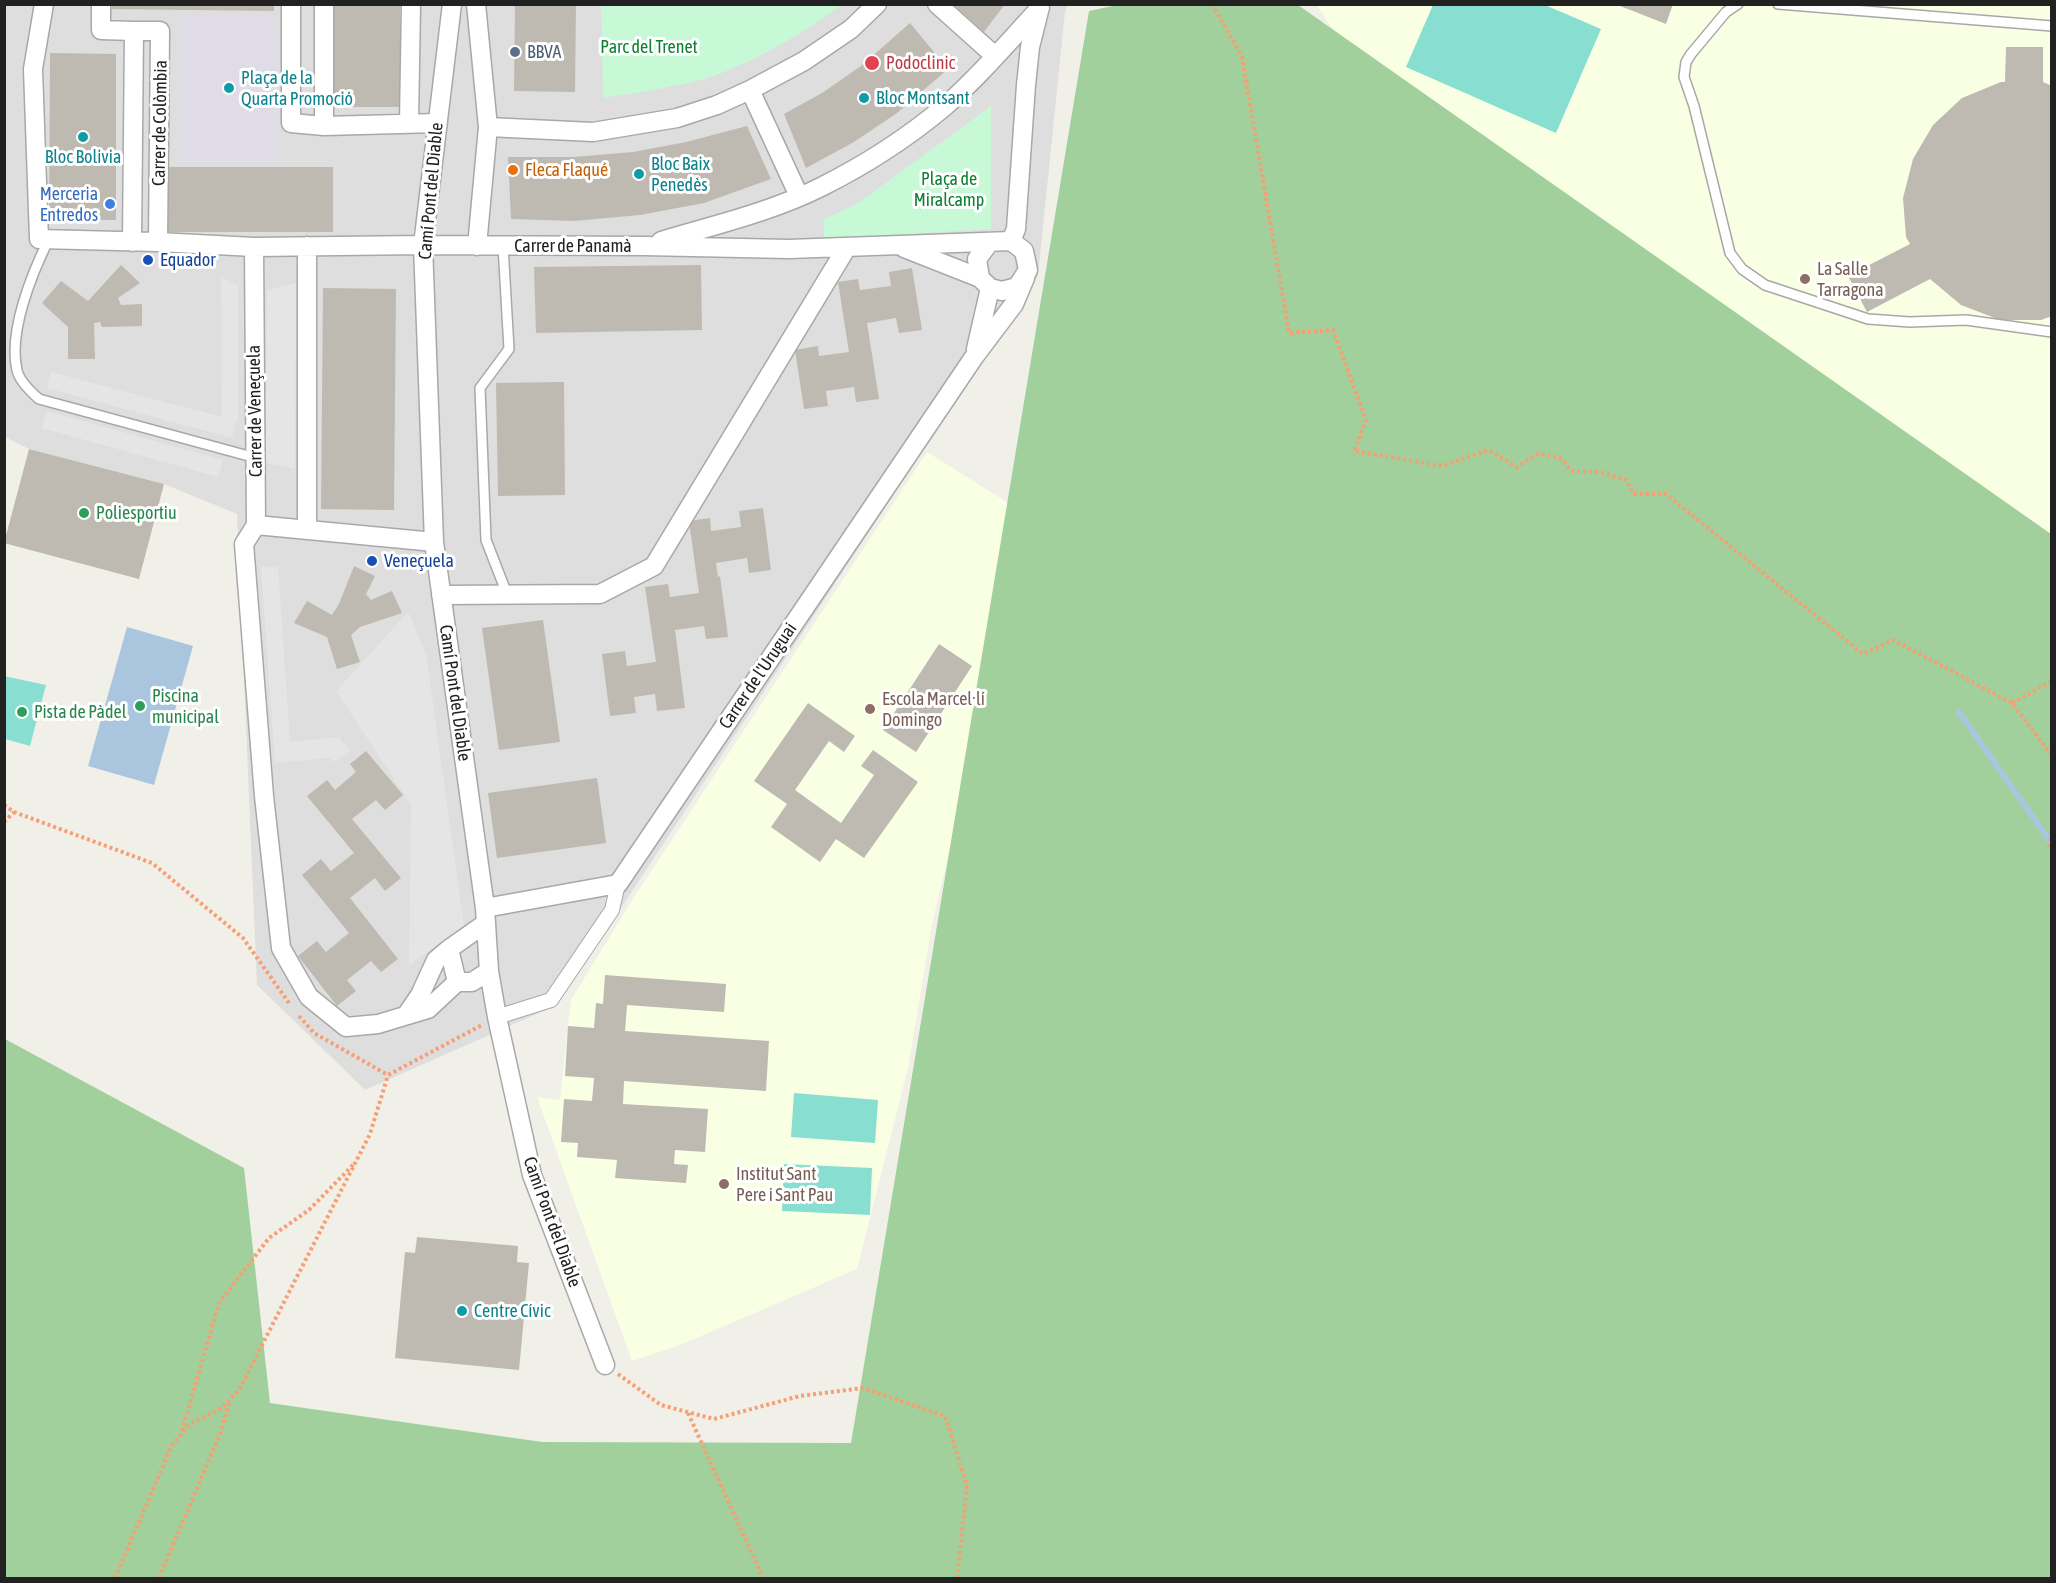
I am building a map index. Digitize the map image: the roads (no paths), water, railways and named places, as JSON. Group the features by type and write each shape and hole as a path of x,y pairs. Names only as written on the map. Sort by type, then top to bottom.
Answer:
{"street":[{"path":"44,4 33,69 44,239 254,247 503,246"},
{"name":"Carrer de Colòmbia","path":"101,4 101,30 160,31 158,242"},
{"path":"291,4 291,123 324,126 437,123"},
{"path":"324,4 324,126"},
{"path":"409,123 411,4"},
{"name":"Camí Pont del Diable","path":"452,4 423,245 434,542 486,916 489,971 497,1017 532,1175 605,1365"},
{"path":"476,4 488,127 477,246"},
{"path":"488,127 593,132 677,118 717,105 804,61 851,29 877,4"},
{"path":"937,4 995,56"},
{"path":"644,246 747,216 830,182 906,136 946,105 1041,6"},
{"path":"1011,241 1016,229 1030,47 1041,6"},
{"name":"Carrer de Colòmbia","path":"132,242 134,31"},
{"path":"750,90 800,196"},
{"path":"644,246 789,249 1011,241 1024,251 1028,270 1014,304 975,357"},
{"path":"975,357 985,283 977,259 989,243"},
{"path":"897,245 1002,291 1017,287 1028,270"},
{"path":"307,246 307,530"},
{"name":"Carrer de Panamà","path":"503,246 644,246"},
{"name":"Carrer de Veneçuela","path":"254,247 256,525"},
{"path":"441,594 600,594 654,566 847,247"},
{"name":"Carrer de l'Uruguai","path":"618,884 975,357"},
{"path":"434,542 256,525 244,544 264,795 281,948 309,997 346,1027 378,1024 407,1014 428,1010 457,982 472,982 489,971"},
{"path":"407,1014 420,995 436,960 486,916 618,884 612,910 551,1000 497,1017"},
{"path":"449,949 457,982"}],"lane":[{"path":"1738,4 1721,18 1690,54 1686,62 1684,77 1694,106 1730,253 1742,269 1765,285 1868,319 1910,322 1966,320 2052,332"},
{"path":"1778,4 2052,26"},
{"path":"44,239 16,334 17,371 27,388 39,399 256,458"},
{"path":"503,246 508,349 480,388 486,540 507,594"}],"waterway":[{"path":"1959,712 2052,844"}],"place":[{"name":"BBVA","path":"515,52"},
{"name":"Podoclinic","path":"872,63"},
{"name":"Plaça de la Quarta Promoció","path":"229,88"},
{"name":"Bloc Montsant","path":"864,98"},
{"name":"Bloc Bolivia","path":"83,137"},
{"name":"Fleca Flaqué","path":"513,170"},
{"name":"Bloc Baix Penedès","path":"639,174"},
{"name":"Merceria Entredos","path":"110,204"},
{"name":"Equador","path":"148,260"},
{"name":"La Salle Tarragona","path":"1805,279"},
{"name":"Poliesportiu","path":"84,513"},
{"name":"Veneçuela","path":"372,561"},
{"name":"Piscina municipal","path":"140,706"},
{"name":"Escola Marcel·lí Domingo","path":"870,709"},
{"name":"Pista de Pàdel","path":"22,712"},
{"name":"Institut Sant Pere i Sant Pau","path":"724,1184"},
{"name":"Centre Cívic","path":"462,1311"}],"park label":[{"name":"Parc del Trenet","path":"649,47"},
{"name":"Plaça de Miralcamp","path":"949,189"}]}
